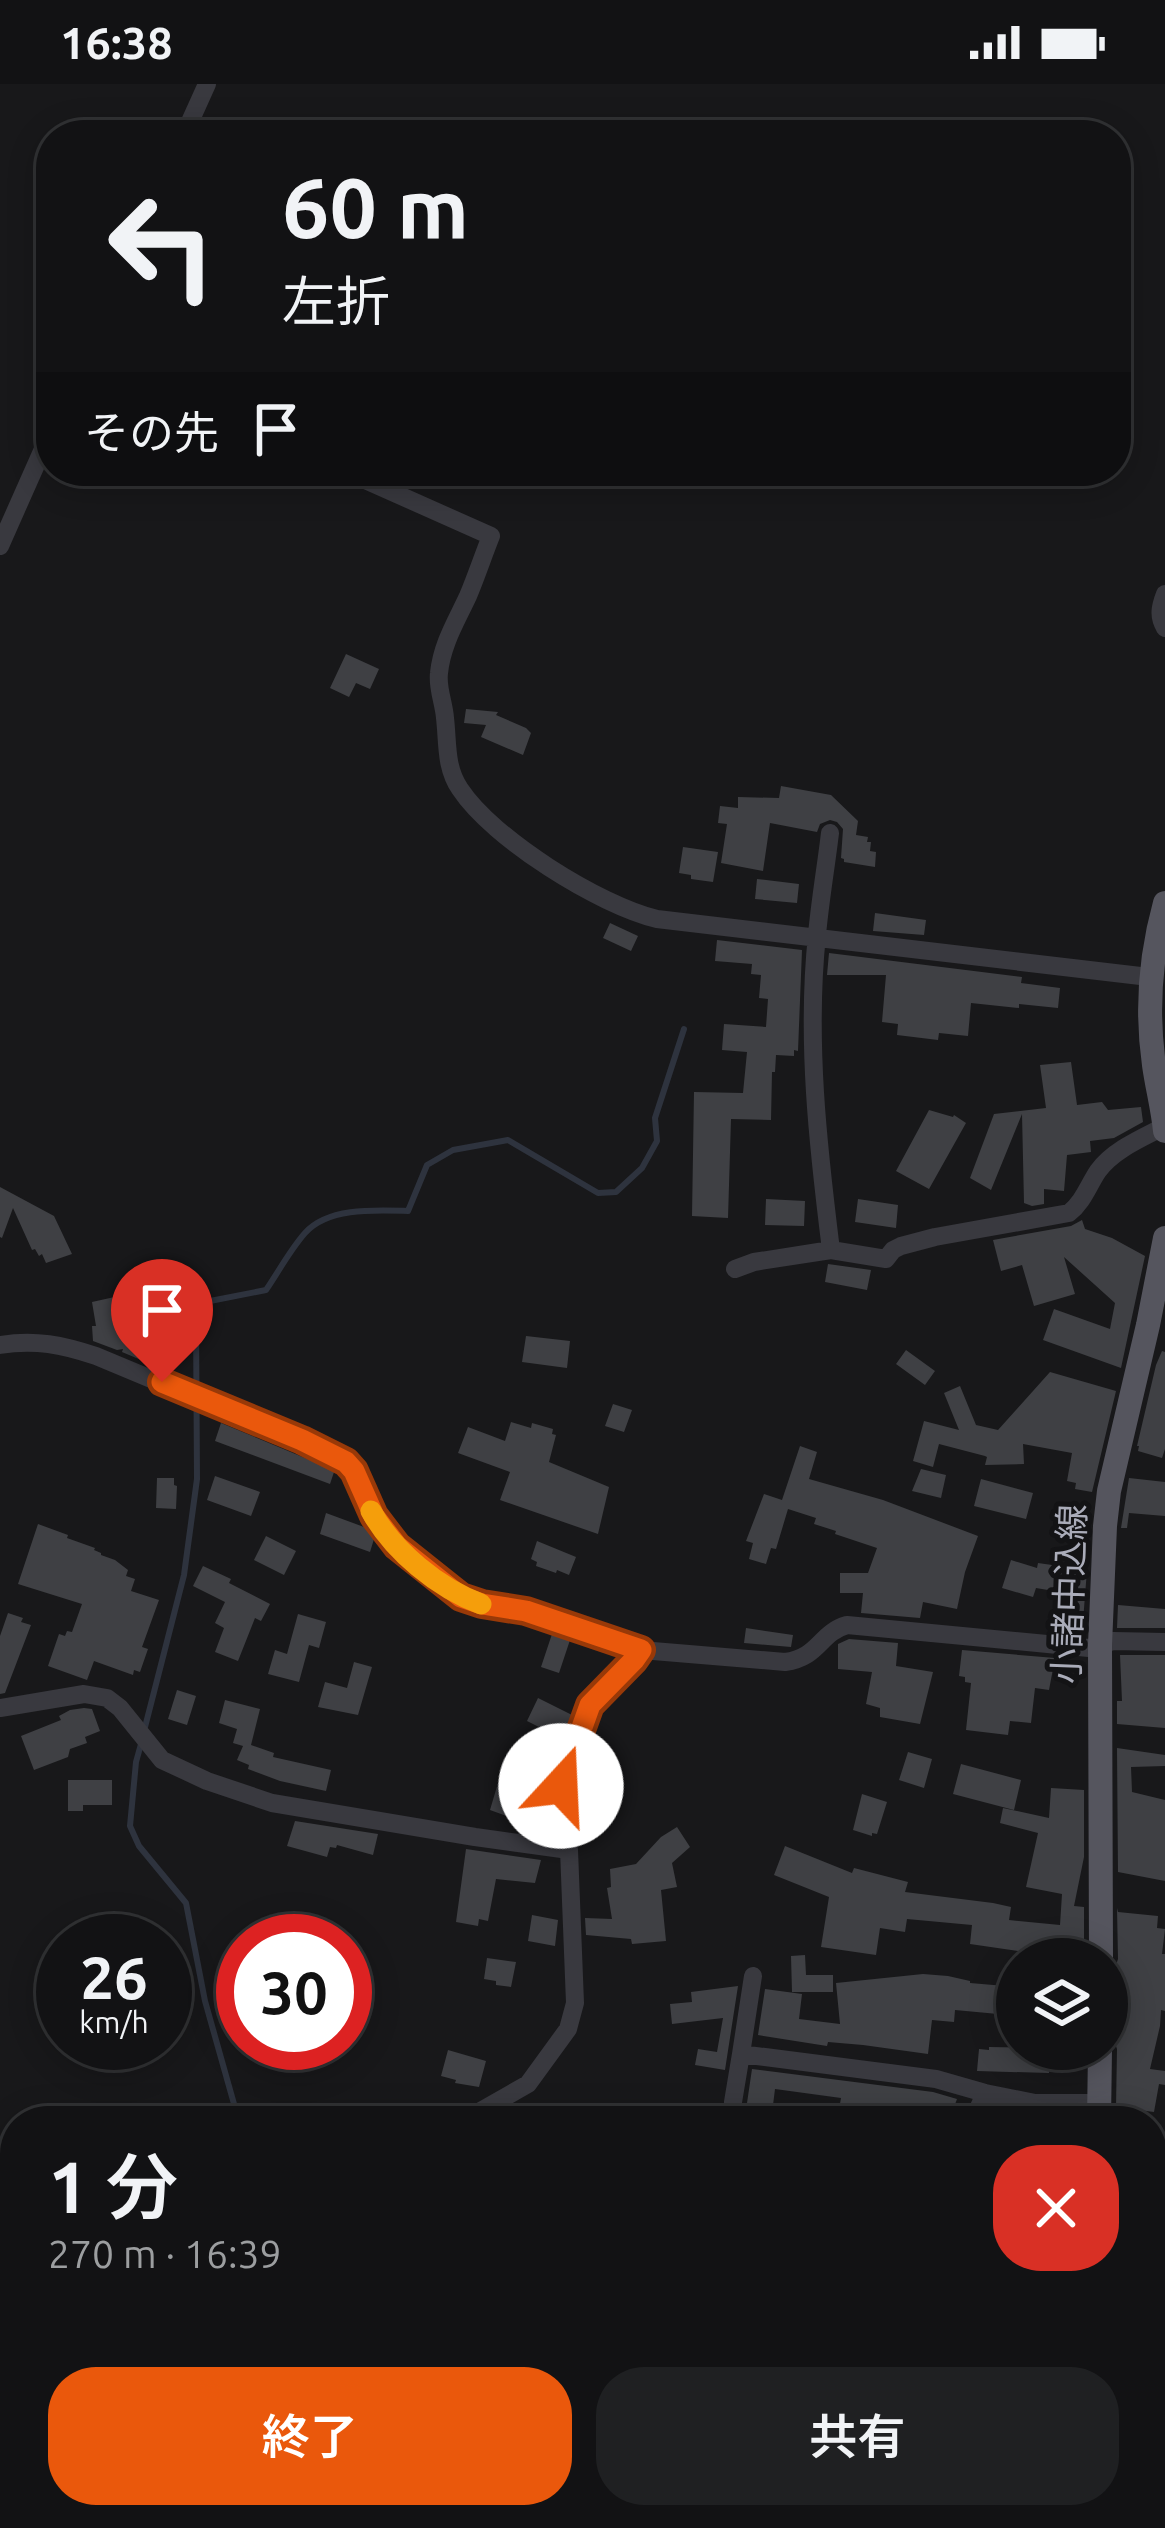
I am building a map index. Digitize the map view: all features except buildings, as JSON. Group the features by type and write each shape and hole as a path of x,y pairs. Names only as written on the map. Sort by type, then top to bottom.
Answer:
{"main road":[{"path":"1165,903 1149,976 1154,1062 1165,1128"},
{"name":"小諸中込線","path":"1101,1938 1103,1545 1107,1504 1165,1238"},
{"path":"1099,2106 1100,2070"}],"street":[{"path":"191,120 207,84"},
{"path":"0,546 36,465"},
{"path":"379,486 491,536 443,646 438,679 447,758 462,793 509,839 596,896 642,915 1149,976"},
{"path":"1165,594 1160,608 1165,628"},
{"path":"830,833 816,938 814,1025 815,1093 831,1250"},
{"path":"735,1269 831,1250 886,1258 901,1246 935,1237 1069,1213 1078,1207 1110,1157 1165,1128"},
{"path":"0,1345 56,1343 96,1355 302,1440 346,1462 374,1516 397,1546 461,1597 526,1611 641,1650 802,1660 831,1632 847,1625 1089,1648 1113,1641 1165,1642"},
{"path":"489,2106 528,2084 568,2029 574,2003 569,1850 558,1798 590,1705 641,1650"},
{"path":"0,1708 97,1695 120,1708 162,1760 272,1803 569,1850"},
{"path":"733,2106 753,1976"},
{"path":"741,2054 936,2079 1056,2106"},
{"path":"979,2106 985,2093"}],"waterway":[{"path":"144,1731 184,1575 197,1479 196,1320 205,1302 266,1290 305,1233 326,1218 353,1212 408,1211 427,1165 453,1150 508,1140 598,1193 616,1192 642,1168 657,1141 655,1118 684,1029"},
{"path":"141,1744 130,1826 139,1846 186,1903 205,2001 235,2106"}],"slow traffic":[{"path":"371,1511 411,1558 461,1597 481,1604"}],"route":[{"path":"162,1382 346,1462 374,1516 397,1546 461,1597 526,1611 641,1650 590,1705 561,1786"}]}
